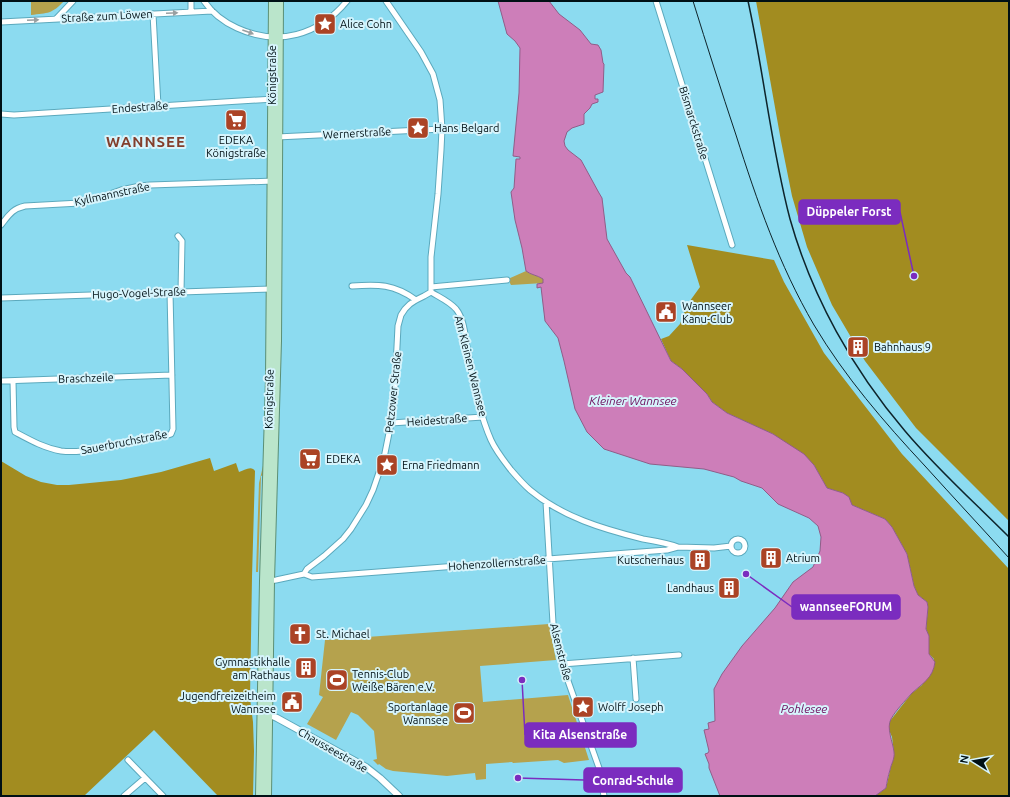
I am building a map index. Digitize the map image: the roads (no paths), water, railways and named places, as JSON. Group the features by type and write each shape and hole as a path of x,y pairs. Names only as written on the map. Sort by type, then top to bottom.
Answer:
{"main road":[{"name":"Königstraße","path":"273,1 276,37"},
{"name":"Königstraße","path":"267,796 265,713 270,379 274,290 276,37 279,1"},
{"name":"Königstraße","path":"260,796 265,713"}],"street":[{"path":"56,19 73,1"},
{"path":"191,1 191,12"},
{"path":"204,1 212,11 231,25 246,32 261,36 276,37 295,35 318,26 334,15 347,1"},
{"path":"386,1 419,49 432,74 440,100 442,129 438,194 431,257 431,290 508,280"},
{"name":"Bismarckstraße","path":"656,1 732,246"},
{"name":"Straße zum Löwen","path":"1,22 212,11"},
{"path":"153,14 158,106"},
{"name":"Endestraße","path":"1,114 14,115 275,99"},
{"name":"Wernerstraße","path":"275,137 442,129"},
{"name":"Kyllmannstraße","path":"1,225 17,208 25,206 80,203 121,190 140,186 275,181"},
{"path":"178,236 182,241 181,292"},
{"path":"352,286 380,285 394,288 406,293 416,300"},
{"name":"Hugo-Vogel-Straße","path":"1,296 274,290"},
{"name":"Petzower Straße","path":"304,574 307,569 344,539 352,529 373,490 385,452 391,423 395,387 398,326 405,309 431,290"},
{"name":"Am Kleinen Wannsee","path":"431,290 450,303 457,310 462,321 474,386 491,440 515,475 529,489 546,502 569,515 614,531 644,539 668,543 678,547"},
{"name":"Sauerbruchstraße","path":"13,381 15,432 35,443 49,448 61,451 87,450 171,434 173,429 170,292"},
{"name":"Braschzeile","path":"1,381 172,375"},
{"name":"Heidestraße","path":"391,423 483,416"},
{"name":"Alsenstraße","path":"546,502 553,623 562,664 599,768 604,796"},
{"name":"Hohenzollernstraße","path":"267,581 304,574 312,577 549,560 667,550 678,547 714,548 731,546"},
{"path":"562,664 679,655"},
{"path":"633,658 636,699"},
{"name":"Chausseestraße","path":"265,713 366,767 399,796"},
{"path":"128,760 163,796"},
{"path":"124,796 145,778"}],"water":[{"path":"498,1 549,1 559,14 580,30 591,44 598,45 601,50 604,64 603,92 595,95 595,99 598,99 598,102 592,104 584,114 584,124 572,128 567,132 564,141 565,146 581,160 602,198 607,239 626,273 630,277 671,361 682,369 707,394 712,402 727,413 773,434 804,454 814,465 827,488 843,493 849,497 852,505 885,519 892,527 907,554 914,586 918,595 927,602 926,629 929,636 929,654 935,662 930,676 912,693 891,719 889,731 894,757 886,788 875,796 720,796 705,754 709,751 704,730 709,729 708,723 715,721 714,689 722,674 742,646 775,608 793,582 813,567 820,551 821,537 818,526 809,518 778,504 762,488 734,477 704,469 650,464 604,449 587,432 575,409 558,338 545,321 541,287 537,288 537,284 543,283 543,279 526,271 515,220 511,192 514,188 516,159 520,159 520,157 513,156 519,93 520,48 507,34"}],"tram line":[{"path":"693,1 761,208 779,256 814,325 852,381 880,416 1009,558"}],"railway":[{"path":"748,1 783,192 799,248 822,304 852,358 886,408 930,459 1009,537"}],"place":[{"name":"Alice Cohn","path":"325,24"},
{"name":"EDEKA Königstraße","path":"236,120"},
{"name":"Hans Belgard","path":"418,128"},
{"name":"Düppeler Forst","path":"914,276"},
{"name":"Wannseer Kanu-Club","path":"666,312"},
{"name":"Bahnhaus 9","path":"858,347"},
{"name":"EDEKA","path":"310,459"},
{"name":"Erna Friedmann","path":"387,465"},
{"name":"Atrium","path":"771,558"},
{"name":"Kutscherhaus","path":"700,560"},
{"name":"wannseeFORUM","path":"746,574"},
{"name":"Landhaus","path":"729,588"},
{"name":"St. Michael","path":"300,634"},
{"name":"Gymnastikhalle am Rathaus","path":"306,668"},
{"name":"Tennis-Club Weiße Bären e.V.","path":"337,680"},
{"name":"Kita Alsenstraße","path":"522,680"},
{"name":"Jugendfreizeitheim Wannsee","path":"292,702"},
{"name":"Wolff Joseph","path":"583,707"},
{"name":"Sportanlage Wannsee","path":"464,713"},
{"name":"Conrad-Schule","path":"518,778"}],"district":[{"name":"WANNSEE","path":"146,142"}],"water label":[{"name":"Kleiner Wannsee","path":"633,401"},
{"name":"Pohlesee","path":"804,709"}]}
